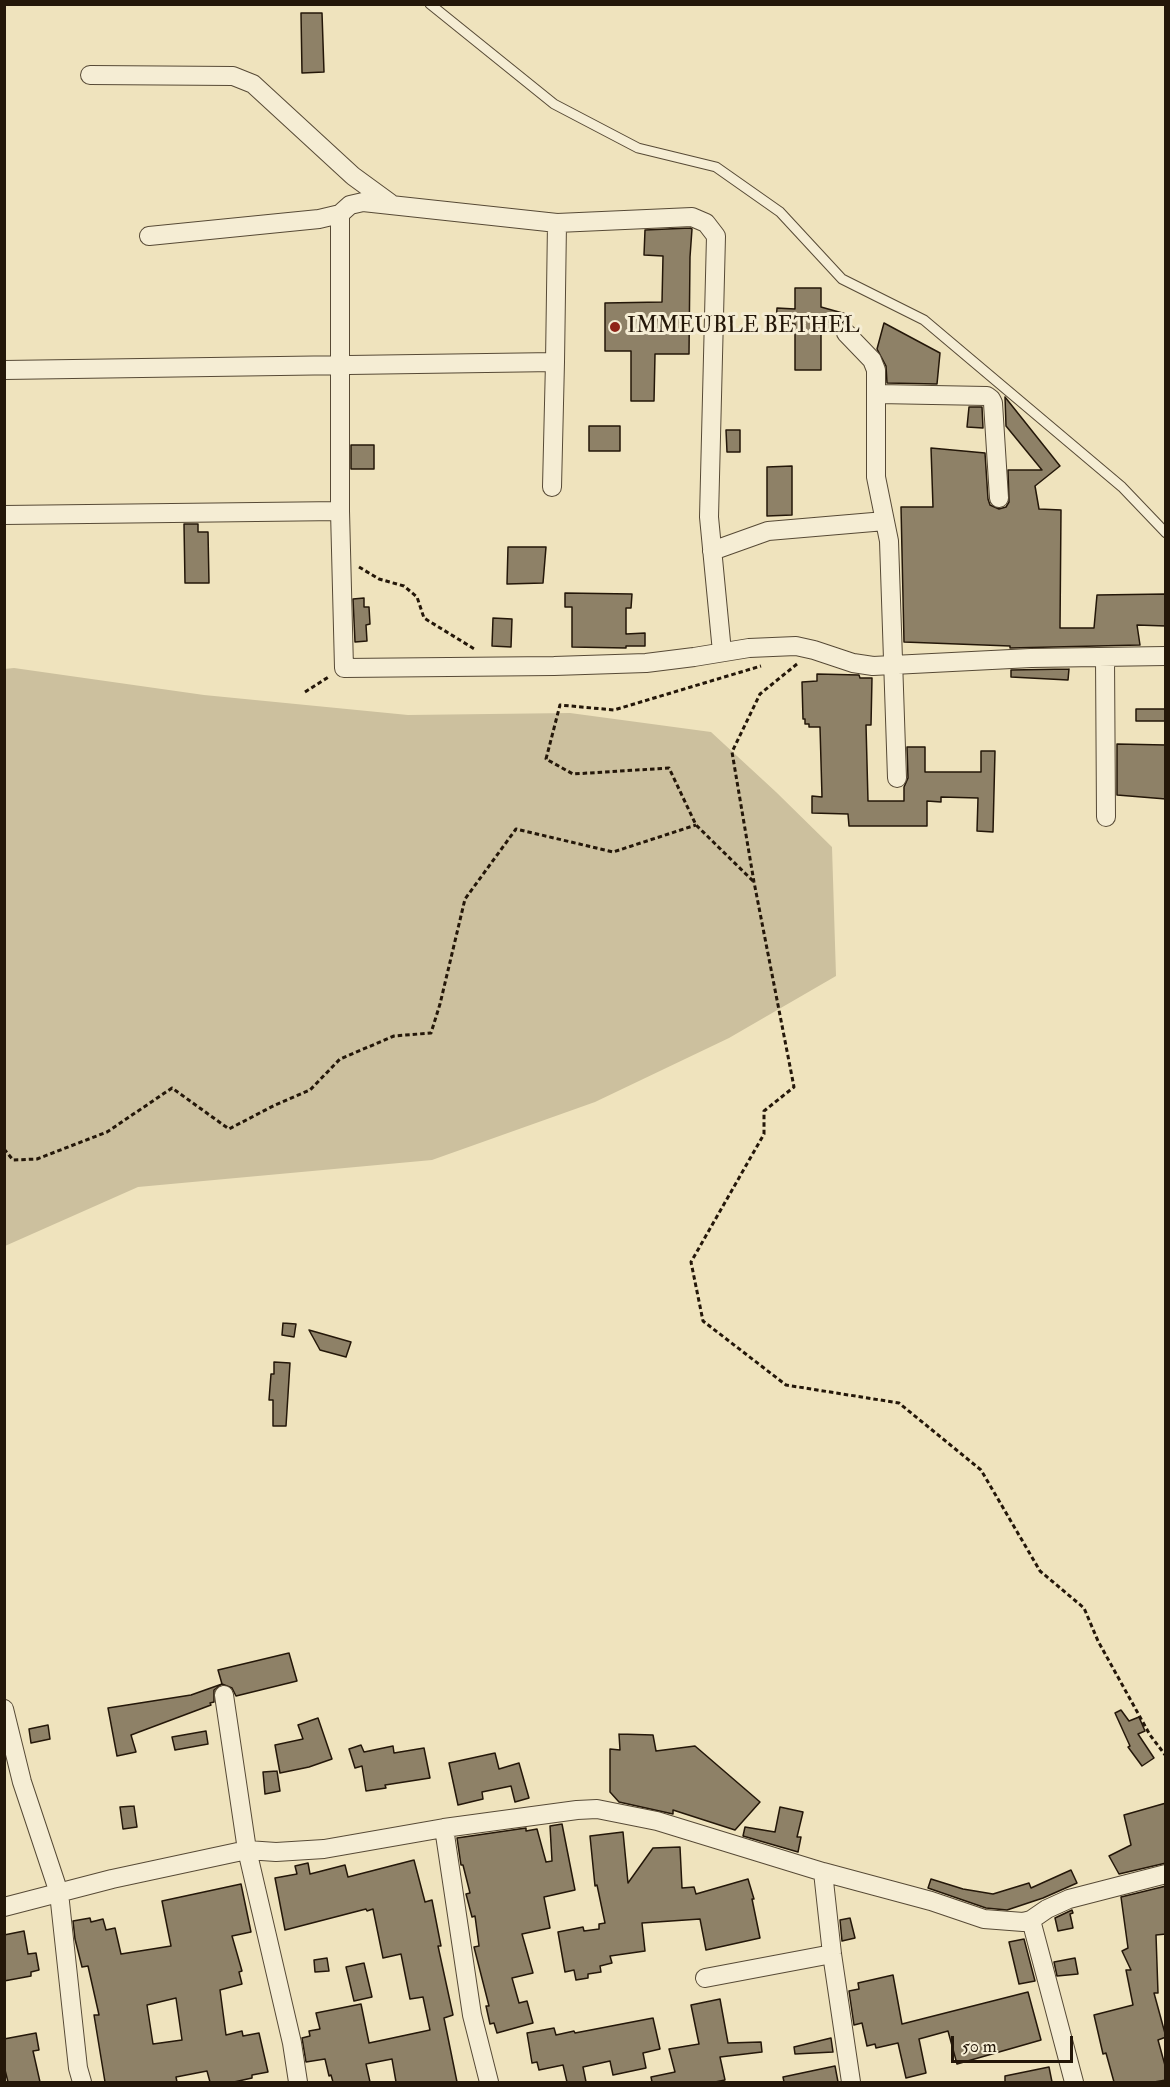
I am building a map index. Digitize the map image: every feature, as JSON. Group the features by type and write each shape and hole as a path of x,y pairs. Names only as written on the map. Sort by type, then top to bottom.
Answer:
{"street":[{"path":"90,75 233,76 253,84 353,176 391,204"},
{"path":"149,236 298,222 340,214 350,205 363,202 557,223 692,217 706,223 716,236 709,518 722,652"},
{"path":"340,214 340,511 344,668 646,663 749,648 795,646 853,663 873,666 1031,658 1166,656"},
{"path":"552,487 557,223"},
{"path":"846,333 875,365 878,394 876,477 889,541 897,778"},
{"path":"4,370 340,367 555,362"},
{"path":"878,394 987,396 991,399 999,498"},
{"path":"4,515 340,511"},
{"path":"712,551 768,531 885,520"},
{"path":"1105,657 1106,817"},
{"path":"224,1695 247,1850 292,2043 298,2082"},
{"path":"4,1709 21,1782 59,1893 78,2068 82,2082"},
{"path":"4,1907 112,1879 247,1850 276,1852 324,1849 444,1828 597,1809 657,1821 823,1872 931,1901 984,1919 1023,1922 1069,1899 1166,1874"},
{"path":"444,1828 472,2015 489,2082"},
{"path":"823,1872 832,1954 851,2082"},
{"path":"1031,1920 1074,2082"},
{"path":"705,1978 832,1954"}],"lane":[{"path":"430,4 554,104 638,148 716,167 780,212 842,279 924,320 1122,487 1166,533"}],"path":[{"path":"356,565 379,579 404,586 417,597 424,618 503,666"},
{"path":"814,650 760,694 732,752 754,882 794,1087 764,1111 764,1134 691,1262 703,1321 786,1385 899,1403 981,1470 1041,1572 1084,1608 1098,1641 1150,1735 1166,1756"},
{"path":"754,882 696,825 669,768 573,774 546,759 560,705 614,710 770,663"},
{"path":"305,692 344,668"},
{"path":"4,1149 14,1160 37,1159 107,1132 172,1088 230,1130 275,1105 310,1090 340,1059 394,1036 431,1033 465,899 516,829 613,852 696,825"}],"shaded area":[{"path":"14,668 204,695 408,715 570,713 711,732 832,847 836,976 729,1038 595,1102 432,1160 138,1187 5,1246 4,669"}],"building":[{"path":"301,13 322,13 324,72 302,73"},
{"path":"692,229 689,354 655,354 654,401 631,401 631,351 605,351 605,303 662,302 663,256 644,255 645,230"},
{"path":"795,288 821,288 821,307 846,314 835,332 821,328 821,370 795,370 795,324 776,323 777,308 795,309"},
{"path":"884,323 940,353 937,384 887,383 886,366 877,349"},
{"path":"1005,397 1060,466 1035,486 1039,509 1061,510 1060,628 1094,628 1097,595 1166,594 1166,626 1137,625 1140,645 1010,648 1010,646 904,642 901,507 933,507 931,448 985,453 988,499 990,505 999,509 1006,507 1009,502 1008,470 1042,470 1006,426"},
{"path":"969,407 982,407 983,428 967,427"},
{"path":"589,426 620,426 620,451 589,451"},
{"path":"726,430 740,430 740,452 727,452"},
{"path":"351,445 374,445 374,469 351,469"},
{"path":"792,466 792,515 767,516 767,467"},
{"path":"184,524 198,524 198,532 208,532 209,583 185,583"},
{"path":"508,547 546,547 543,583 507,584"},
{"path":"565,593 632,594 631,608 626,608 626,634 645,633 645,646 572,647 572,607 565,607"},
{"path":"364,598 364,607 369,607 370,624 366,625 367,641 355,642 353,599"},
{"path":"493,618 512,619 511,647 492,646"},
{"path":"1069,669 1068,680 1011,677 1011,670"},
{"path":"817,674 859,675 860,678 872,678 871,725 866,725 868,801 904,801 904,787 908,778 907,747 925,747 925,772 981,772 981,751 995,751 993,832 977,831 978,798 941,797 941,802 927,801 927,826 849,826 848,814 812,813 812,796 822,797 820,727 809,727 803,719 802,682 817,681"},
{"path":"1136,709 1166,709 1166,721 1136,721"},
{"path":"1117,744 1166,745 1166,799 1117,795"},
{"path":"283,1323 296,1324 294,1337 282,1335"},
{"path":"309,1330 351,1342 346,1357 320,1350"},
{"path":"274,1362 290,1363 286,1426 273,1426 273,1400 269,1400"},
{"path":"289,1653 297,1681 236,1696 232,1688 222,1684 218,1670"},
{"path":"222,1684 214,1690 214,1702 210,1703 211,1705 131,1735 136,1752 117,1756 108,1708 191,1695"},
{"path":"1121,1710 1129,1721 1139,1717 1145,1731 1138,1734 1154,1758 1142,1766 1128,1747 1130,1746 1115,1713"},
{"path":"318,1718 332,1759 280,1773 275,1745 303,1739 298,1725"},
{"path":"48,1725 50,1739 31,1743 29,1729"},
{"path":"206,1731 208,1744 175,1750 172,1737"},
{"path":"619,1734 653,1735 656,1751 695,1746 760,1802 735,1830 673,1810 673,1814 619,1802 610,1792 610,1749 620,1750"},
{"path":"361,1745 364,1752 393,1746 394,1753 424,1748 430,1778 385,1785 386,1788 366,1791 362,1766 355,1768 349,1749"},
{"path":"495,1753 499,1769 519,1763 529,1798 515,1802 511,1786 482,1792 483,1799 458,1805 449,1763"},
{"path":"277,1771 280,1791 265,1794 263,1772"},
{"path":"1166,1803 1166,1863 1119,1874 1109,1856 1131,1845 1124,1815"},
{"path":"134,1806 137,1827 123,1829 120,1807"},
{"path":"780,1807 803,1812 797,1837 801,1837 798,1852 743,1836 745,1827 775,1832"},
{"path":"562,1824 575,1890 544,1897 550,1928 522,1934 533,1973 512,1978 519,2003 527,2001 533,2023 497,2033 494,2023 490,2024 486,2006 489,2006 474,1947 479,1946 475,1916 472,1917 466,1894 470,1893 463,1865 461,1865 457,1838 526,1828 526,1831 537,1829 546,1862 552,1861 550,1826"},
{"path":"623,1832 628,1883 653,1848 680,1847 682,1888 694,1887 696,1894 748,1879 754,1899 752,1899 760,1938 706,1950 700,1919 642,1923 645,1951 610,1956 612,1963 600,1966 601,1972 588,1974 588,1978 576,1980 574,1970 565,1972 558,1932 583,1927 584,1931 599,1929 599,1924 605,1923 597,1885 595,1886 590,1836"},
{"path":"414,1860 425,1902 432,1900 441,1946 438,1946 453,2015 444,2018 457,2082 396,2082 392,2059 366,2064 370,2082 333,2082 331,2075 329,2076 325,2059 306,2062 302,2038 310,2036 309,2031 320,2029 316,2013 361,2004 369,2043 430,2030 423,1997 410,1999 401,1954 383,1958 373,1909 285,1930 275,1878 297,1874 295,1866 308,1863 310,1874 345,1865 348,1877"},
{"path":"1071,1870 1077,1883 1007,1910 986,1908 928,1888 931,1879 963,1889 993,1894 1029,1883 1031,1888"},
{"path":"241,1884 251,1932 232,1936 242,1971 239,1972 242,1984 220,1990 226,2035 242,2031 243,2036 259,2033 268,2072 234,2082 210,2082 207,2071 176,2077 177,2082 105,2082 94,2015 99,2015 88,1966 82,1967 73,1921 90,1918 91,1922 103,1919 106,1930 115,1928 121,1954 171,1946 162,1901","holes":["176,1998 182,2040 153,2044 147,2005"]},
{"path":"1166,1886 1166,1934 1156,1935 1158,1993 1154,1993 1166,2037 1158,2040 1166,2069 1166,2080 1114,2082 1106,2053 1103,2054 1094,2015 1133,2005 1126,1970 1131,1970 1122,1951 1128,1948 1121,1897"},
{"path":"1072,1910 1073,1913 1070,1914 1073,1928 1058,1931 1055,1918"},
{"path":"850,1918 855,1938 842,1941 840,1920"},
{"path":"24,1931 28,1954 36,1953 39,1970 31,1972 31,1976 4,1981 4,1935"},
{"path":"1024,1939 1035,1981 1019,1984 1009,1942"},
{"path":"327,1958 329,1971 315,1972 314,1960"},
{"path":"1075,1958 1078,1974 1057,1976 1054,1962"},
{"path":"364,1963 372,1997 354,2001 346,1967"},
{"path":"893,1975 902,2024 1028,1992 1041,2040 957,2064 948,2031 919,2039 926,2073 906,2078 898,2043 876,2048 875,2044 867,2046 862,2023 854,2025 849,1991 859,1989 858,1983"},
{"path":"720,1999 728,2043 761,2042 762,2052 720,2057 725,2080 652,2082 651,2077 675,2072 669,2049 699,2044 691,2005"},
{"path":"653,2018 660,2049 643,2053 646,2068 613,2075 610,2061 583,2067 586,2082 567,2082 563,2065 539,2070 537,2062 532,2063 527,2033 554,2028 556,2035 574,2031 575,2033"},
{"path":"36,2033 39,2050 33,2051 40,2082 8,2082 4,2066 4,2039"},
{"path":"831,2038 833,2052 795,2054 794,2047"},
{"path":"835,2066 838,2082 784,2082 783,2077"},
{"path":"1049,2067 1052,2082 1005,2082 1005,2076"}],"place":[{"name":"IMMEUBLE BETHEL","path":"615,327"}]}
